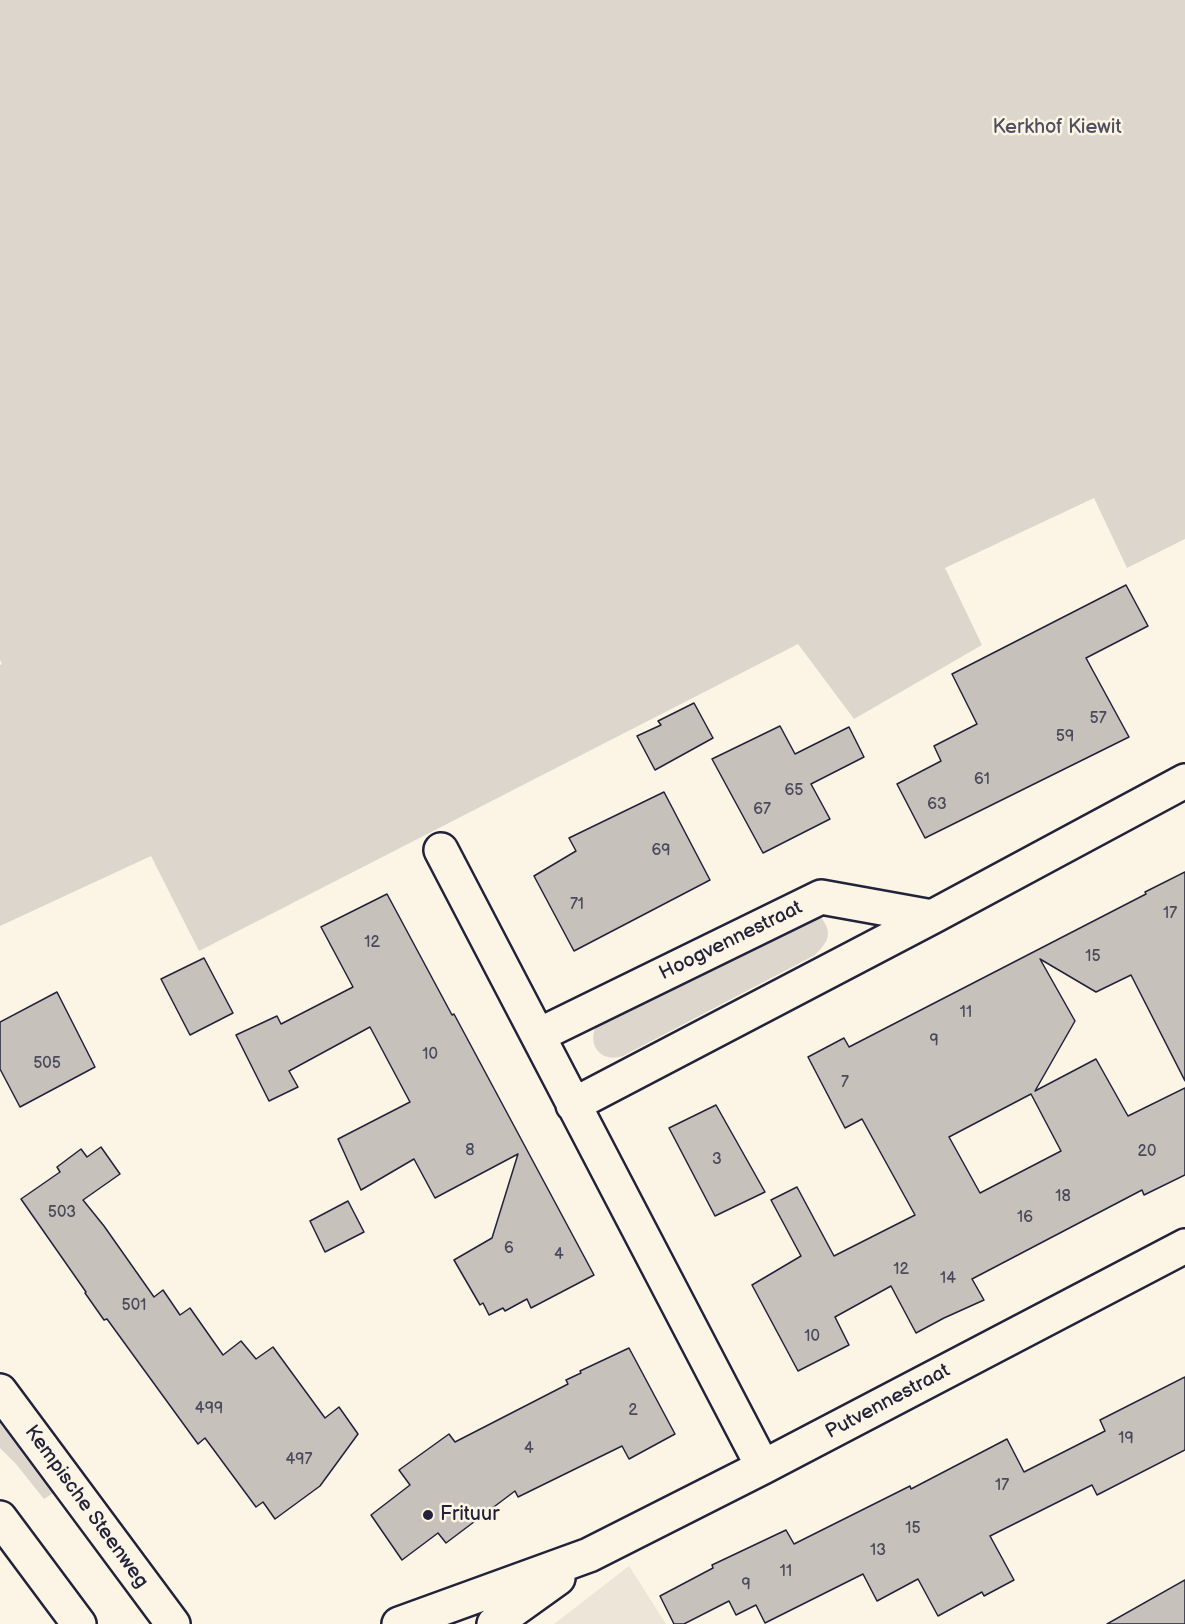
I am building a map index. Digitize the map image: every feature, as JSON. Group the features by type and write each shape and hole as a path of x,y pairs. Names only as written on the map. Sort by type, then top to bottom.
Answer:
{"street":[{"path":"573,1105 932,917 1185,781"},
{"path":"441,850 763,1467"},
{"name":"Hoogvennestraat","path":"538,1035 821,897 932,917"},
{"name":"Putvennestraat","path":"399,1624 589,1555 763,1467 1185,1246"},
{"name":"Kempische Steenweg","path":"0,1390 173,1624"},
{"path":"0,1518 79,1624"},
{"name":"Putvennestraat","path":"494,1624 589,1555"}],"shaded area":[{"path":"629,1566 666,1624 554,1624"}],"green space":[{"name":"Kerkhof Kiewit","path":"0,0 1185,0 1185,539 1127,568 1094,498 945,568 982,645 854,719 798,644 199,951 151,856 0,926 0,665 2,664 0,660"},
{"path":"819,915 826,926 828,936 815,955 623,1056 607,1057 596,1049 593,1036 599,1021"},
{"path":"0,1416 53,1493 44,1499 0,1448"}],"building":[{"path":"1126,585 1148,626 1086,658 1129,737 925,838 897,784 941,761 934,746 977,724 952,674"},
{"path":"694,703 713,738 655,770 637,736 661,725 658,721"},
{"path":"780,726 795,754 849,727 864,757 811,784 830,819 763,853 712,759"},
{"path":"664,792 710,880 574,951 534,876 576,851 569,838"},
{"path":"1185,872 1185,1081 1131,975 1096,992 1040,959 1075,1021 1035,1091 1096,1059 1128,1116 1185,1088 1185,1175 1144,1195 1142,1190 972,1279 984,1300 916,1333 891,1286 835,1317 849,1345 798,1371 752,1285 801,1256 771,1200 797,1187 834,1256 915,1215 862,1119 845,1128 808,1057 844,1038 849,1047 1146,894 1145,892","holes":["1031,1094 1061,1151 980,1193 949,1137"]},
{"path":"387,894 594,1275 531,1308 527,1299 505,1311 503,1308 489,1315 483,1303 480,1305 454,1260 492,1238 518,1154 435,1198 414,1159 361,1190 338,1139 410,1102 370,1027 289,1071 298,1087 269,1101 236,1035 277,1016 281,1024 353,987 321,927"},
{"path":"204,958 233,1013 190,1035 161,979"},
{"path":"57,992 95,1067 20,1107 0,1069 0,1022"},
{"path":"716,1105 765,1192 715,1216 669,1128"},
{"path":"101,1147 120,1174 83,1200 154,1297 163,1290 180,1315 190,1308 223,1355 241,1341 256,1359 273,1347 325,1418 339,1407 358,1434 320,1486 275,1519 263,1502 256,1507 205,1438 198,1444 107,1319 104,1320 21,1199 60,1172 57,1167 81,1149 87,1157"},
{"path":"348,1201 364,1232 325,1252 310,1221"},
{"path":"629,1348 675,1434 629,1459 622,1446 518,1497 515,1491 446,1543 438,1533 402,1560 371,1515 410,1485 399,1470 449,1434 455,1442 568,1384 566,1380 581,1373 580,1371"},
{"path":"1185,1377 1185,1450 1097,1495 1092,1485 990,1536 1014,1580 984,1596 982,1592 938,1616 918,1579 877,1601 863,1574 765,1623 756,1605 736,1615 729,1601 684,1624 674,1624 660,1596 713,1568 712,1565 786,1530 794,1544 910,1486 911,1489 1007,1439 1024,1472 1105,1431 1100,1420"},
{"path":"1185,1580 1185,1624 1107,1624"}],"place":[{"name":"Frituur","path":"428,1515"}]}
